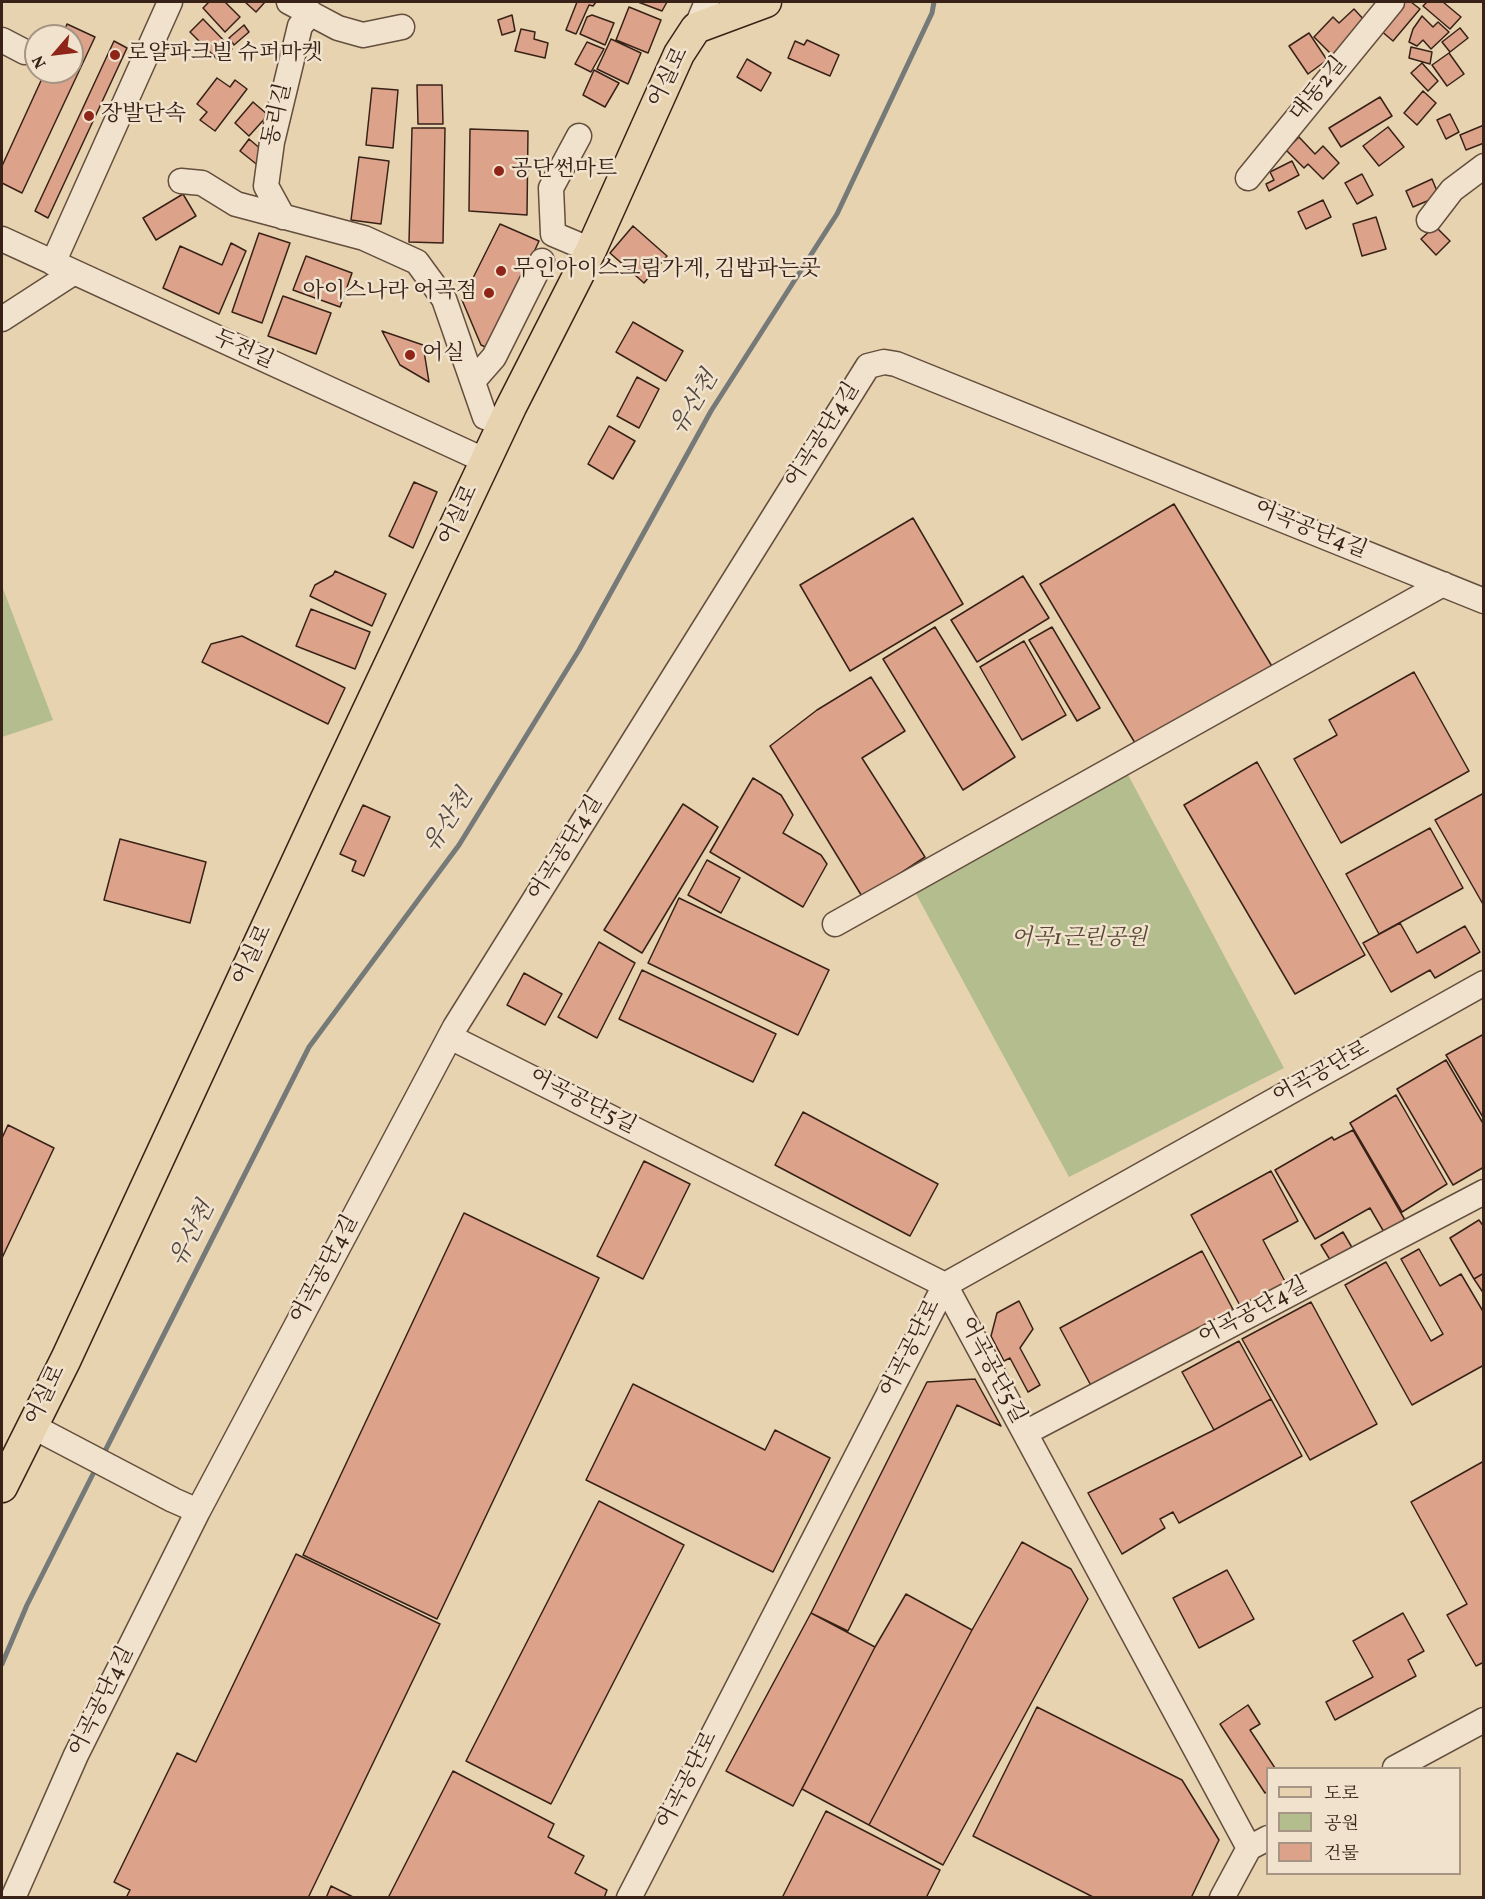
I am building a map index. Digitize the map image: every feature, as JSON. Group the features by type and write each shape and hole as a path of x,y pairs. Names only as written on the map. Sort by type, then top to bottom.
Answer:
{"main road":[{"name":"어실로","path":"2,1487 44,1433 95,1295 322,805 504,423 591,250 679,54 701,15 766,2"}],"street":[{"path":"2,319 63,268 170,2"},
{"path":"289,2 338,28 363,35 402,27"},
{"name":"대동2길","path":"1248,178 1392,2"},
{"name":"동리길","path":"283,217 266,186 272,142 300,26 311,13"},
{"path":"2,40 24,51"},
{"path":"579,136 551,188 553,234 591,250"},
{"path":"1429,220 1452,190 1484,166"},
{"path":"191,182 236,204 364,238 417,262 444,299 485,417 504,423"},
{"name":"두전길","path":"2,239 486,461"},
{"path":"473,381 494,357 542,261"},
{"name":"어곡공단4길","path":"13,1898 76,1755 198,1511 450,1037 868,366 884,362 896,364 1484,601"},
{"path":"835,924 1443,584"},
{"name":"어곡공단로","path":"629,1898 945,1285 1484,983"},
{"name":"어곡공단5길","path":"450,1037 945,1285 1024,1433 1258,1843"},
{"name":"어곡공단4길","path":"1024,1433 1484,1192"},
{"path":"44,1433 198,1511"},
{"path":"1397,1767 1484,1720"},
{"path":"1222,1898 1258,1843"}],"green space":[{"path":"2,586 53,720 2,737"},
{"name":"어곡1근린공원","path":"1126,771 1284,1068 1069,1177 915,892"}],"building":[{"path":"209,2 225,2 240,17 225,32 203,8"},
{"path":"245,2 265,2 256,12"},
{"path":"577,2 596,2 593,6 589,5 576,34 566,30"},
{"path":"638,2 667,2 662,11"},
{"path":"1403,2 1411,2 1420,9 1393,41 1380,30"},
{"path":"1427,2 1443,2 1461,17 1450,29 1423,6"},
{"path":"629,7 661,20 648,53 616,40"},
{"path":"1354,9 1366,22 1332,55 1314,37 1333,17 1339,23"},
{"path":"512,15 515,31 502,35 498,20"},
{"path":"592,15 614,23 605,45 580,34 587,17"},
{"path":"1422,16 1433,27 1438,22 1449,32 1431,49 1423,40 1417,46 1409,42 1413,29"},
{"path":"203,19 232,49 219,61 190,32"},
{"path":"244,25 249,32 234,45 229,38"},
{"path":"1460,28 1468,38 1450,52 1442,42"},
{"path":"521,29 535,32 534,39 548,43 545,58 515,51"},
{"path":"84,32 95,37 84,61"},
{"path":"1309,33 1327,60 1308,74 1289,46"},
{"path":"611,39 641,53 628,84 597,69"},
{"path":"807,40 839,55 830,76 788,58 795,41 804,45"},
{"path":"114,41 127,48 48,218 35,211"},
{"path":"587,42 604,49 591,72 575,64"},
{"path":"1411,47 1432,52 1430,64 1409,58"},
{"path":"1449,53 1464,74 1447,86 1432,65"},
{"path":"747,59 771,73 761,91 737,77"},
{"path":"1422,63 1438,81 1428,91 1411,73"},
{"path":"594,70 619,83 605,107 583,95"},
{"path":"217,78 230,87 235,80 247,89 215,131 200,120 207,112 197,104"},
{"path":"40,84 73,84 22,193 2,183 2,166"},
{"path":"417,85 442,85 443,124 418,124"},
{"path":"372,88 398,90 393,148 366,145"},
{"path":"1423,91 1436,103 1417,125 1404,113"},
{"path":"1380,97 1392,116 1341,147 1329,128"},
{"path":"253,102 268,115 249,136 235,123"},
{"path":"1450,114 1459,132 1446,139 1437,120"},
{"path":"1484,125 1484,143 1466,150 1460,135"},
{"path":"1388,127 1404,147 1379,166 1363,146"},
{"path":"412,128 445,128 443,243 409,242"},
{"name":"공단썬마트","path":"470,129 528,131 527,215 469,211"},
{"path":"1299,137 1315,154 1323,146 1339,163 1323,179 1308,164 1304,168 1286,150"},
{"path":"249,139 269,156 260,167 240,151"},
{"path":"359,157 389,161 381,224 351,220"},
{"path":"1292,161 1299,175 1269,191 1266,184 1274,180 1270,172"},
{"path":"1362,174 1373,195 1357,204 1345,183"},
{"path":"1432,179 1439,196 1413,207 1406,191"},
{"path":"183,194 196,216 156,240 143,218"},
{"path":"1323,200 1331,217 1306,229 1298,212"},
{"path":"1376,217 1386,249 1362,256 1353,224"},
{"name":"무인아이스크림가게, 김밥파는곳","path":"500,224 539,241 490,349 481,345 462,300"},
{"path":"633,226 667,256 644,283 610,253"},
{"path":"1435,226 1450,241 1436,255 1421,239"},
{"path":"259,233 290,243 262,323 232,312"},
{"path":"231,243 246,251 219,314 163,288 180,246 222,265"},
{"path":"306,256 352,273 340,307 293,290"},
{"path":"283,296 331,313 316,354 268,336"},
{"path":"633,322 683,351 666,381 616,352"},
{"name":"어실","path":"382,331 423,345 429,382 400,365"},
{"path":"637,377 659,389 639,428 617,416"},
{"path":"609,426 635,441 613,479 588,464"},
{"path":"414,482 437,492 413,548 389,536"},
{"path":"1174,504 1273,668 1138,748 1040,584"},
{"path":"913,518 963,604 850,671 800,585"},
{"path":"335,571 386,594 372,626 310,596 315,585 333,575"},
{"path":"1023,576 1049,618 977,662 951,620"},
{"path":"311,609 370,632 355,669 296,646"},
{"path":"935,627 1015,757 963,790 883,659"},
{"path":"1052,627 1100,708 1077,721 1029,640"},
{"path":"242,636 345,688 328,724 202,662 211,644"},
{"path":"1024,641 1066,715 1022,740 980,667"},
{"path":"1414,672 1469,771 1341,843 1294,759 1337,735 1329,720"},
{"path":"871,677 905,731 862,758 925,857 863,898 770,746 817,710"},
{"path":"1257,762 1365,955 1295,994 1184,805"},
{"path":"753,778 781,795 793,815 783,833 821,855 827,864 803,907 710,852"},
{"path":"1484,793 1484,906 1435,820"},
{"path":"683,804 718,827 642,953 604,930"},
{"path":"363,805 390,817 364,876 352,871 356,861 340,854"},
{"path":"1430,828 1463,888 1379,934 1346,874"},
{"path":"120,839 206,862 190,923 104,900"},
{"path":"707,860 740,878 721,913 688,895"},
{"path":"679,898 829,970 798,1035 648,963"},
{"path":"1400,923 1417,953 1465,926 1480,952 1435,978 1430,970 1391,992 1363,943"},
{"path":"599,942 635,963 597,1038 558,1017"},
{"path":"642,970 776,1034 753,1082 619,1019"},
{"path":"524,973 562,994 545,1025 507,1005"},
{"path":"1484,1034 1484,1119 1446,1055"},
{"path":"1446,1060 1484,1125 1484,1167 1453,1185 1397,1089"},
{"path":"1396,1095 1447,1184 1402,1212 1350,1123"},
{"path":"803,1112 938,1184 910,1236 775,1165"},
{"path":"8,1125 54,1148 2,1258 2,1138"},
{"path":"1353,1130 1405,1220 1384,1232 1370,1208 1315,1239 1275,1170 1332,1137 1334,1140"},
{"path":"644,1161 690,1184 643,1279 597,1256"},
{"path":"1271,1171 1298,1221 1263,1240 1288,1287 1243,1311 1191,1215"},
{"path":"464,1213 599,1278 437,1619 303,1555"},
{"path":"1479,1220 1484,1227 1484,1273 1474,1279 1450,1238"},
{"path":"1343,1232 1354,1251 1332,1263 1321,1245"},
{"path":"1419,1249 1440,1286 1461,1274 1484,1313 1484,1365 1412,1405 1345,1285 1386,1262 1431,1341 1443,1334 1401,1259"},
{"path":"1202,1251 1237,1317 1095,1393 1060,1328"},
{"path":"1484,1273 1484,1294 1474,1279"},
{"path":"1019,1301 1033,1329 1020,1348 1040,1385 1028,1392 1010,1358 1004,1361 991,1336 997,1313"},
{"path":"1311,1302 1377,1424 1310,1460 1242,1339"},
{"path":"1239,1341 1271,1399 1214,1430 1182,1372"},
{"path":"975,1379 1001,1426 957,1405 848,1631 811,1613 927,1382"},
{"path":"633,1384 765,1450 775,1430 830,1458 773,1572 586,1480"},
{"path":"1271,1399 1302,1456 1179,1523 1173,1512 1160,1519 1165,1528 1122,1554 1088,1493"},
{"path":"1484,1461 1484,1662 1476,1666 1447,1615 1467,1604 1411,1502"},
{"path":"599,1501 684,1545 551,1804 466,1761"},
{"path":"1022,1542 1071,1569 1088,1599 943,1865 869,1825 972,1630"},
{"path":"296,1554 440,1624 308,1898 126,1898 130,1890 114,1882 177,1753 196,1762"},
{"path":"1227,1570 1254,1619 1199,1648 1173,1598"},
{"path":"906,1594 972,1630 869,1825 802,1789 875,1647"},
{"path":"811,1613 875,1647 793,1806 726,1771"},
{"path":"1403,1613 1424,1651 1408,1660 1416,1676 1335,1720 1326,1702 1373,1677 1353,1641"},
{"path":"1248,1705 1260,1724 1250,1730 1274,1767 1266,1767 1265,1793 1220,1724"},
{"path":"1037,1707 1182,1780 1219,1840 1191,1898 1095,1898 973,1836"},
{"path":"453,1771 554,1824 548,1837 584,1856 575,1873 607,1890 604,1898 388,1898"},
{"path":"826,1811 940,1870 926,1898 782,1898"},
{"path":"331,1886 355,1898 326,1898"}],"waterway":[{"name":"유산천","path":"103,1455 309,1047 459,845 579,650 711,411 837,214 932,13 934,2"},
{"name":"유산천","path":"2,1664 27,1605 97,1466"}],"place":[{"name":"로얄파크빌 슈퍼마켓","path":"115,55"},
{"name":"장발단속","path":"89,116"},
{"name":"공단썬마트","path":"499,171"},
{"name":"무인아이스크림가게, 김밥파는곳","path":"501,271"},
{"name":"아이스나라 어곡점","path":"489,293"},
{"name":"어실","path":"410,355"}]}
